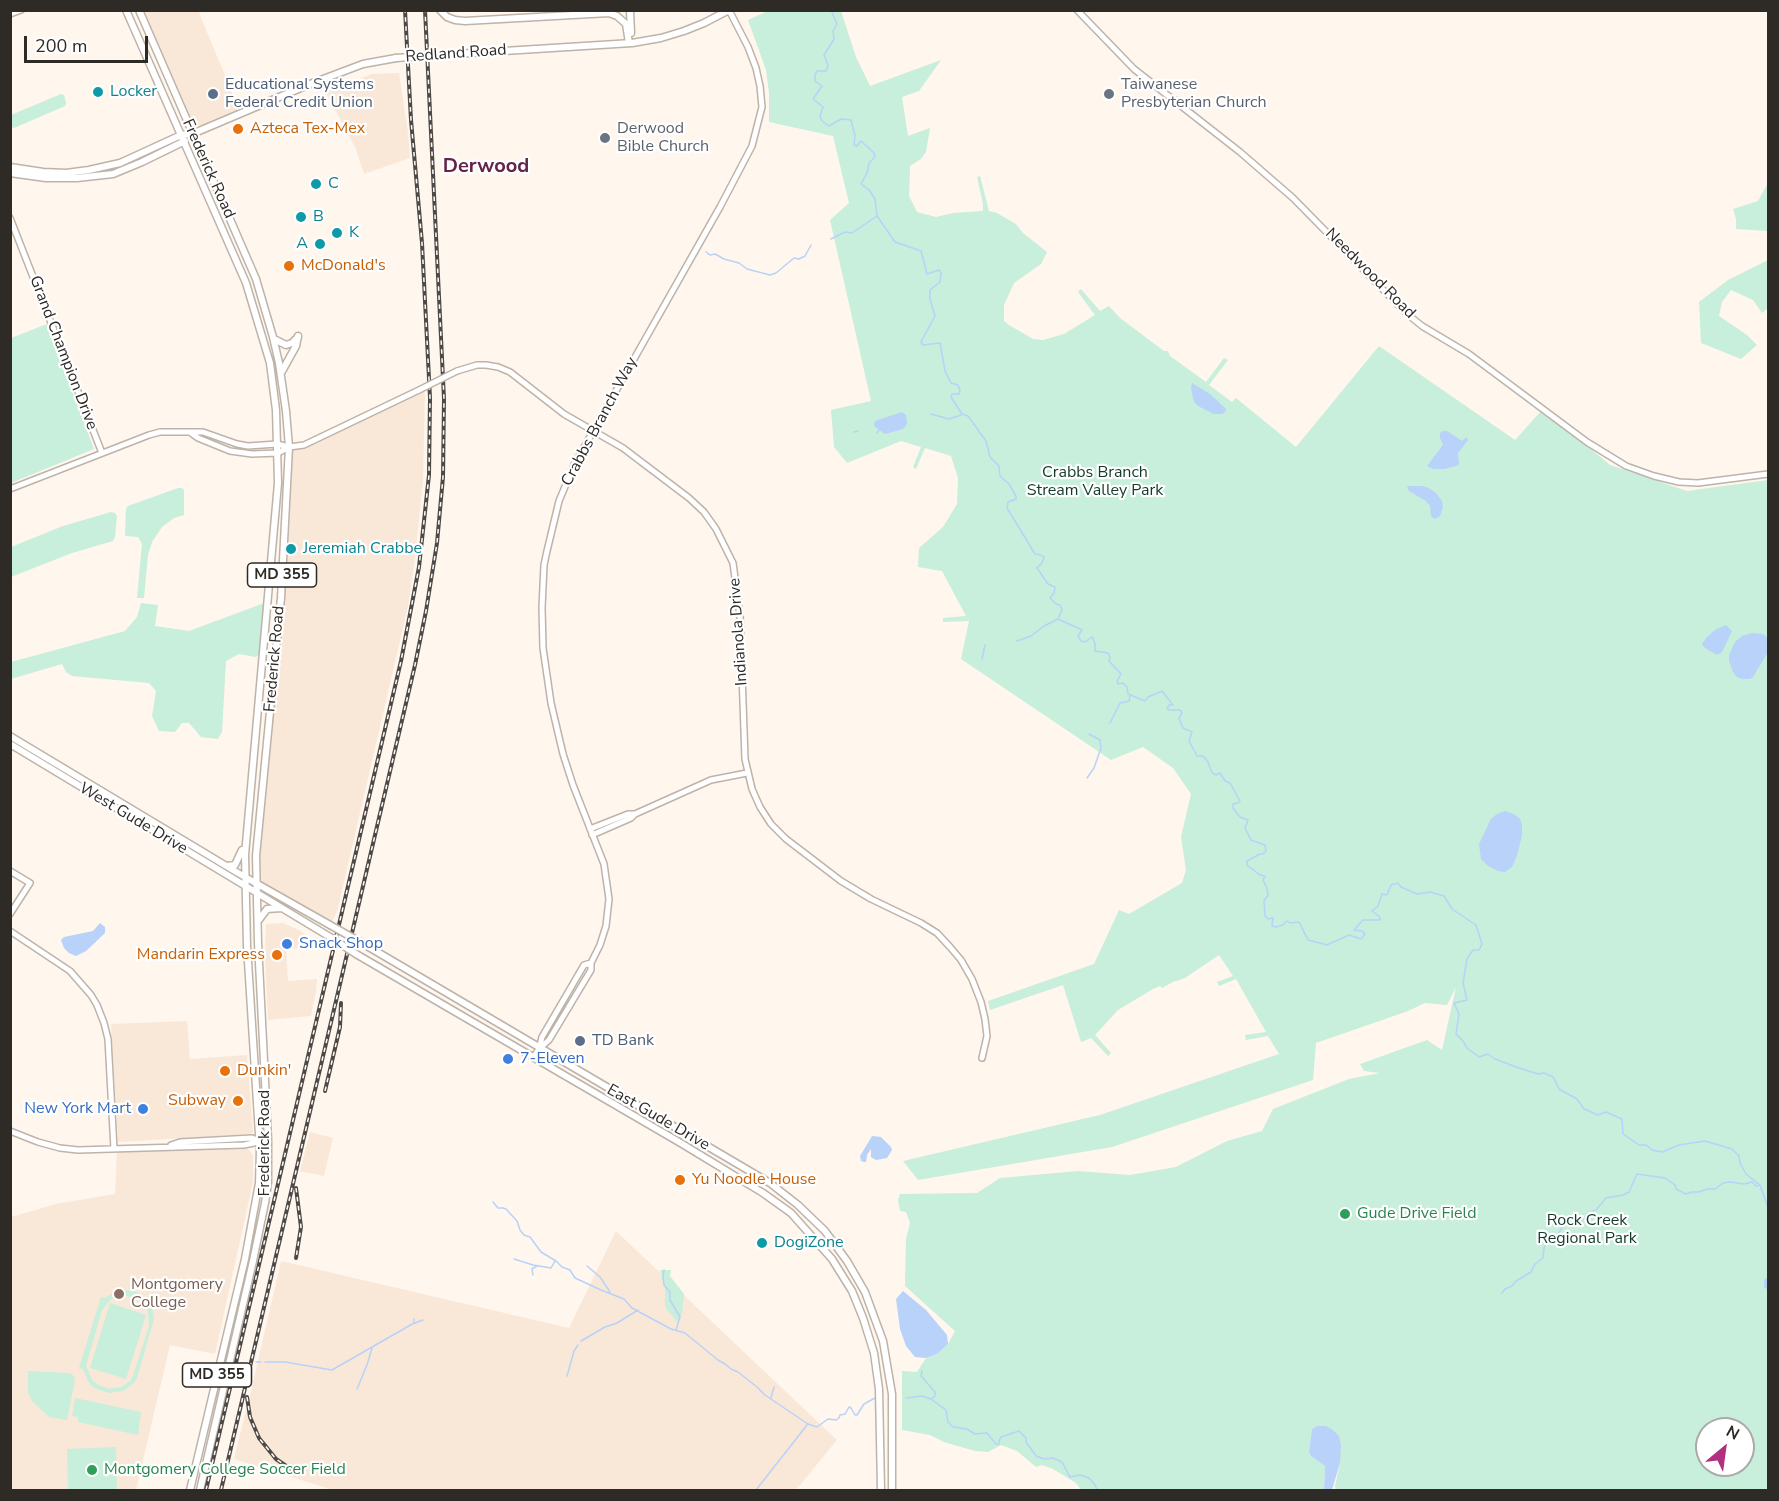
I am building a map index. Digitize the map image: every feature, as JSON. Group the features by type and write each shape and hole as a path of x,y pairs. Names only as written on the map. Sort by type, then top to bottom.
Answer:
{"main road":[{"name":"Frederick Road","path":"126,10 246,283 270,363 276,410 278,483 245,876 259,1141 258,1193 245,1259 198,1457"},
{"name":"Frederick Road","path":"139,10 256,279 274,339 281,374 289,447 281,598 258,829 256,883 268,1182 253,1261 206,1459"},
{"path":"440,10 447,17 465,21 612,12 626,24 630,43"},
{"path":"630,10 630,43"},
{"name":"Redland Road","path":"183,139 310,84 363,64 396,58 630,43 661,38 684,31 704,24 729,10"},
{"path":"10,167 57,173 89,170 120,163 183,139"},
{"path":"10,173 46,178 77,178 113,174 183,139"},
{"path":"274,339 286,345 292,343 298,336 296,346 281,374"},
{"name":"West Gude Drive","path":"10,736 245,876"},
{"name":"West Gude Drive","path":"10,744 257,893"},
{"path":"227,866 236,864 247,839"},
{"name":"East Gude Drive","path":"245,876 770,1183 825,1230 865,1292 880,1332 890,1377 892,1491"},
{"name":"East Gude Drive","path":"257,893 356,954 764,1193 791,1214 824,1249 838,1268 855,1297 874,1353 879,1389 881,1491"},
{"path":"257,921 267,909 280,908"},
{"path":"855,1297 865,1292"},
{"path":"198,1457 206,1459"},
{"name":"MD 355","path":"190,1491 198,1457"},
{"name":"MD 355","path":"200,1491 206,1459"}],"street":[{"path":"10,14 21,10"},
{"name":"Crabbs Branch Way","path":"533,1058 549,1040 591,970 591,963 606,926 609,899 604,864 573,785 559,738 546,667 542,608 544,565 559,501 574,465 752,146 762,107 760,86 752,58 729,10"},
{"name":"Needwood Road","path":"1077,10 1134,69 1240,152 1293,198 1387,294 1422,326 1469,354 1596,449 1626,466 1679,482 1698,483 1768,474"},
{"name":"Grand Champion Drive","path":"10,218 102,453"},
{"name":"Indianola Drive","path":"278,453 289,447 304,445 457,371 477,364 504,369 516,375 553,406 622,448 689,498 704,512 716,529 733,563 740,616 745,759 747,773 760,807 771,824 786,839 852,888 937,933 961,960 972,979 985,1019 987,1036 982,1058"},
{"path":"10,489 149,435 166,432 203,432 237,444 277,444 289,447"},
{"path":"191,433 230,451 252,454 278,453"},
{"path":"591,832 631,818 635,814 711,780 747,773"},
{"path":"10,871 30,883 10,914"},
{"path":"10,931 70,971 97,1005 108,1039 114,1149"},
{"path":"10,1131 38,1142 78,1150 166,1146 180,1142 252,1138 259,1141 268,1140"}],"shaded area":[{"path":"139,11 204,11 199,13 241,114 193,136"},
{"path":"399,73 410,158 364,174 356,149 326,93 371,74"},
{"path":"423,388 425,394 423,480 408,606 337,912 330,925 256,883 275,661 289,447 304,445"},
{"path":"283,923 313,940 308,948 286,949 288,981 317,979 316,991 311,1016 268,1020 266,924"},
{"path":"187,1021 190,1059 247,1055 253,1132 251,1134 118,1142 111,1024"},
{"path":"310,1132 333,1138 324,1176 300,1171"},
{"name":"Montgomery College","path":"248,1149 253,1155 253,1182 215,1354 170,1345 136,1490 11,1490 11,1217 56,1204 115,1194 117,1151"},
{"path":"616,1231 837,1440 796,1490 333,1490 234,1459 246,1410 251,1409 249,1400 281,1261 569,1328"}],"green space":[{"path":"768,11 841,11 856,57 870,86 941,60 919,91 902,97 908,136 930,128 926,152 921,159 910,166 909,196 917,212 936,217 982,211 983,204 977,177 980,176 989,211 1016,224 1023,233 1047,252 1041,264 1014,283 1004,305 1004,321 1033,339 1043,340 1064,334 1095,315 1078,292 1081,289 1100,311 1109,306 1120,318 1164,351 1168,351 1170,356 1206,382 1224,358 1228,360 1209,385 1232,402 1236,398 1296,447 1379,346 1515,440 1543,409 1610,465 1687,491 1768,480 1768,1490 1336,1490 1340,1463 1312,1429 1309,1452 1325,1466 1324,1490 1081,1490 1076,1483 1053,1469 1042,1465 1036,1467 1017,1451 1001,1445 988,1452 975,1451 944,1442 930,1435 902,1430 902,1371 917,1372 926,1358 937,1354 948,1344 955,1331 905,1286 906,1239 910,1223 906,1212 900,1211 898,1200 900,1194 977,1193 1000,1178 1078,1171 1130,1175 1176,1167 1227,1141 1262,1131 1273,1109 1349,1079 1380,1073 1364,1071 1360,1064 1427,1040 1442,1050 1456,987 1447,1005 1425,1003 1316,1043 1313,1080 1112,1147 918,1180 903,1161 1100,1115 1279,1054 1268,1036 1246,1040 1245,1035 1266,1032 1236,979 1219,986 1217,982 1233,976 1219,955 1185,978 1162,988 1160,986 1153,989 1118,1010 1095,1035 1111,1053 1108,1056 1091,1038 1081,1042 1063,985 990,1010 988,1001 1094,964 1119,910 1129,914 1182,883 1186,870 1181,837 1191,794 1173,768 1143,747 1111,760 961,659 969,621 943,622 943,618 966,616 942,571 918,567 919,548 943,527 957,504 958,478 951,456 925,448 916,469 913,467 921,447 901,441 847,463 834,447 831,410 871,401 830,220 849,203 833,136 769,122 766,70 748,20"},
{"path":"61,94 64,95 65,106 14,128 11,127 11,115"},
{"path":"1768,183 1768,231 1736,229 1733,209 1758,201"},
{"path":"1768,260 1768,308 1762,313 1753,300 1731,290 1722,302 1719,316 1747,335 1757,345 1741,359 1701,343 1699,302 1728,280"},
{"path":"47,324 94,449 11,483 11,338"},
{"path":"178,488 184,490 184,515 174,518 162,527 152,542 148,555 144,598 137,598 142,544 138,537 125,536 126,509 128,506"},
{"path":"111,512 117,516 113,541 72,553 11,577 11,547 63,526"},
{"path":"267,602 261,652 256,657 239,654 226,661 222,732 218,739 201,737 189,723 182,723 175,732 159,731 152,716 156,691 149,683 72,676 66,672 62,664 11,679 11,662 125,631 137,617 141,603 158,605 155,626 189,631"},
{"path":"660,1270 671,1270 670,1276 684,1294 682,1314 677,1322 665,1307 665,1289"},
{"path":"135,1291 144,1297 153,1311 154,1319 137,1378 123,1391 109,1393 94,1388 89,1383 83,1369 79,1368 101,1297 104,1298 115,1292","holes":["123,1295 137,1299 148,1312 149,1326 130,1381 121,1387 109,1389 92,1380 86,1366 102,1310 111,1299"]},
{"path":"110,1303 146,1315 126,1379 90,1368"},
{"path":"28,1371 72,1374 75,1380 67,1420 49,1417 32,1401 28,1392"},
{"path":"75,1398 141,1412 138,1435 78,1422 78,1417 72,1416"},
{"name":"Montgomery College Soccer Field","path":"116,1447 117,1490 68,1490 67,1449"}],"water":[{"path":"1192,383 1210,394 1226,409 1225,412 1214,414 1198,406 1194,402"},
{"path":"902,412 906,415 907,424 903,429 885,434 874,426 875,421"},
{"path":"1447,431 1462,441 1466,437 1468,440 1458,453 1459,464 1444,469 1433,469 1427,466 1443,445 1440,433"},
{"path":"1422,486 1436,493 1442,501 1440,516 1433,518 1430,506 1409,491 1407,487"},
{"path":"1726,625 1732,631 1722,652 1717,655 1702,644 1715,630"},
{"path":"1752,633 1763,634 1768,638 1768,652 1753,677 1742,679 1733,672 1729,655 1735,642 1742,636"},
{"path":"1505,811 1520,819 1522,835 1512,867 1505,872 1488,866 1481,859 1479,844 1491,819"},
{"path":"100,923 105,927 105,933 86,951 76,956 64,948 61,940 64,937 93,931"},
{"path":"872,1136 881,1137 892,1150 887,1158 876,1160 871,1157 871,1149 866,1162 861,1161 860,1156"},
{"path":"903,1291 926,1310 947,1335 948,1344 937,1354 926,1358 915,1357 906,1346 900,1329 896,1299"},
{"path":"1326,1426 1339,1436 1340,1463 1332,1490 1324,1490 1325,1466 1309,1452 1312,1429"}],"waterway":[{"path":"831,10 837,24 833,31 834,39 824,55 828,65 826,71 817,71 815,75 815,81 822,86 813,99 823,107 820,116 822,121 829,126 841,119 851,120 855,136 854,145 857,146 861,141 874,153 875,157 869,163 861,184 875,199 877,216 895,242 921,251 927,274 939,270 941,273 940,282 930,290 935,316 921,342 923,345 940,343 945,371 951,383 958,385 960,391 959,394 952,394 951,397 962,414 968,416 986,441 990,457 999,466 1000,476 1009,484 1016,496 1016,499 1008,502 1007,508 1035,554 1044,557 1037,568 1048,584 1055,587 1050,598 1060,605 1062,610 1058,619 1082,630 1078,636 1081,641 1085,642 1092,637 1095,651 1108,653 1109,661 1121,674 1117,681 1118,684 1123,683 1127,687 1128,694 1145,701 1148,697 1162,691 1173,705 1167,708 1180,710 1182,713 1179,718 1183,728 1192,732 1189,741 1197,756 1203,756 1212,773 1216,775 1220,773 1225,781 1230,783 1240,801 1233,804 1233,808 1240,817 1248,820 1245,828 1251,840 1265,845 1266,851 1247,861 1247,865 1265,876 1263,880 1268,895 1264,901 1265,916 1268,919 1273,918 1272,926 1283,925 1287,921 1299,922 1308,940 1327,945 1349,935 1361,939 1365,934 1354,930 1363,920 1380,920 1380,917 1372,911 1378,906 1382,894 1387,895 1391,885 1398,883 1401,887 1417,894 1430,892 1444,896 1452,909 1476,925 1482,944 1479,950 1473,950 1467,959 1463,983 1467,1000 1454,1003 1459,1014 1456,1034 1467,1048 1479,1057 1488,1054 1516,1067 1553,1077 1559,1089 1577,1099 1584,1109 1598,1115 1606,1112 1622,1119 1623,1134 1639,1145 1646,1145 1652,1150 1662,1152 1679,1145 1705,1141 1732,1149 1739,1156 1746,1174 1760,1185 1768,1208"},
{"path":"1182,101 1198,115"},
{"path":"831,239 845,232 852,233 877,216"},
{"path":"706,252 739,263 747,269 770,275 776,273 794,258 799,259 805,256 811,245"},
{"path":"931,414 949,419 961,415"},
{"path":"854,432 858,431"},
{"path":"1017,641 1031,636 1058,619"},
{"path":"982,659 985,645"},
{"path":"1110,723 1120,703 1129,701 1130,695"},
{"path":"1087,778 1094,768 1101,748 1100,740 1089,734"},
{"path":"1502,1293 1531,1272 1535,1264 1543,1258 1546,1244 1557,1236 1563,1226 1584,1219 1606,1198 1629,1192 1637,1174 1665,1178 1675,1185 1676,1189 1686,1194 1715,1189 1723,1183 1730,1182 1744,1184 1752,1182 1756,1186 1760,1185"},
{"path":"493,1202 498,1208 506,1209 517,1221 524,1235 530,1237 541,1252 570,1270 575,1278 624,1299 632,1308 671,1329 685,1333 765,1395 808,1424 817,1427 828,1419 836,1420 840,1415 845,1414 849,1407 857,1415 864,1404 875,1398"},
{"path":"514,1259 551,1268 555,1261"},
{"path":"533,1275 532,1269 537,1266"},
{"path":"587,1266 600,1277 610,1292"},
{"path":"664,1270 664,1285 670,1292 670,1300 680,1317 676,1330"},
{"path":"581,1341 638,1310"},
{"path":"265,1362 285,1362 332,1370 414,1323 414,1319"},
{"path":"415,1323 423,1320"},
{"path":"567,1376 578,1345"},
{"path":"357,1389 372,1348"},
{"path":"256,1362 261,1362"},
{"path":"922,1371 921,1376 935,1392 935,1396 931,1399"},
{"path":"771,1398 774,1387"},
{"path":"906,1398 922,1396 931,1399 946,1410 948,1422 953,1427 967,1429 975,1434 987,1433 996,1444 999,1444 1001,1437 1019,1431 1026,1438 1026,1442 1036,1456 1044,1459 1053,1458 1062,1462 1070,1477 1080,1475 1089,1478 1097,1490"},
{"path":"756,1490 807,1425"}],"railway":[{"path":"206,1490 401,661 419,567 429,475 430,398 422,243 411,120 405,10"},
{"path":"221,1490 415,665 437,543 443,477 444,399 425,10"},
{"path":"325,1091 340,1027 341,1003"},
{"path":"296,1188 301,1227 296,1258"},
{"path":"247,1397 250,1417 259,1438 276,1459 298,1474"}],"place":[{"name":"Locker","path":"98,92"},
{"name":"Educational Systems Federal Credit Union","path":"213,94"},
{"name":"Taiwanese Presbyterian Church","path":"1109,94"},
{"name":"Azteca Tex-Mex","path":"238,129"},
{"name":"Derwood Bible Church","path":"605,138"},
{"name":"C","path":"316,184"},
{"name":"B","path":"301,217"},
{"name":"K","path":"337,233"},
{"name":"A","path":"320,244"},
{"name":"McDonald's","path":"289,266"},
{"name":"Jeremiah Crabbe","path":"291,549"},
{"name":"Snack Shop","path":"287,944"},
{"name":"Mandarin Express","path":"277,955"},
{"name":"TD Bank","path":"580,1041"},
{"name":"7-Eleven","path":"508,1059"},
{"name":"Dunkin'","path":"225,1071"},
{"name":"Subway","path":"238,1101"},
{"name":"New York Mart","path":"143,1109"},
{"name":"Yu Noodle House","path":"680,1180"},
{"name":"Gude Drive Field","path":"1345,1214"},
{"name":"DogiZone","path":"762,1243"},
{"name":"Montgomery College","path":"119,1294"},
{"name":"Montgomery College Soccer Field","path":"92,1470"}],"district":[{"name":"Derwood","path":"486,167"}],"park label":[{"name":"Crabbs Branch Stream Valley Park","path":"1095,482"},
{"name":"Rock Creek Regional Park","path":"1587,1230"}]}
